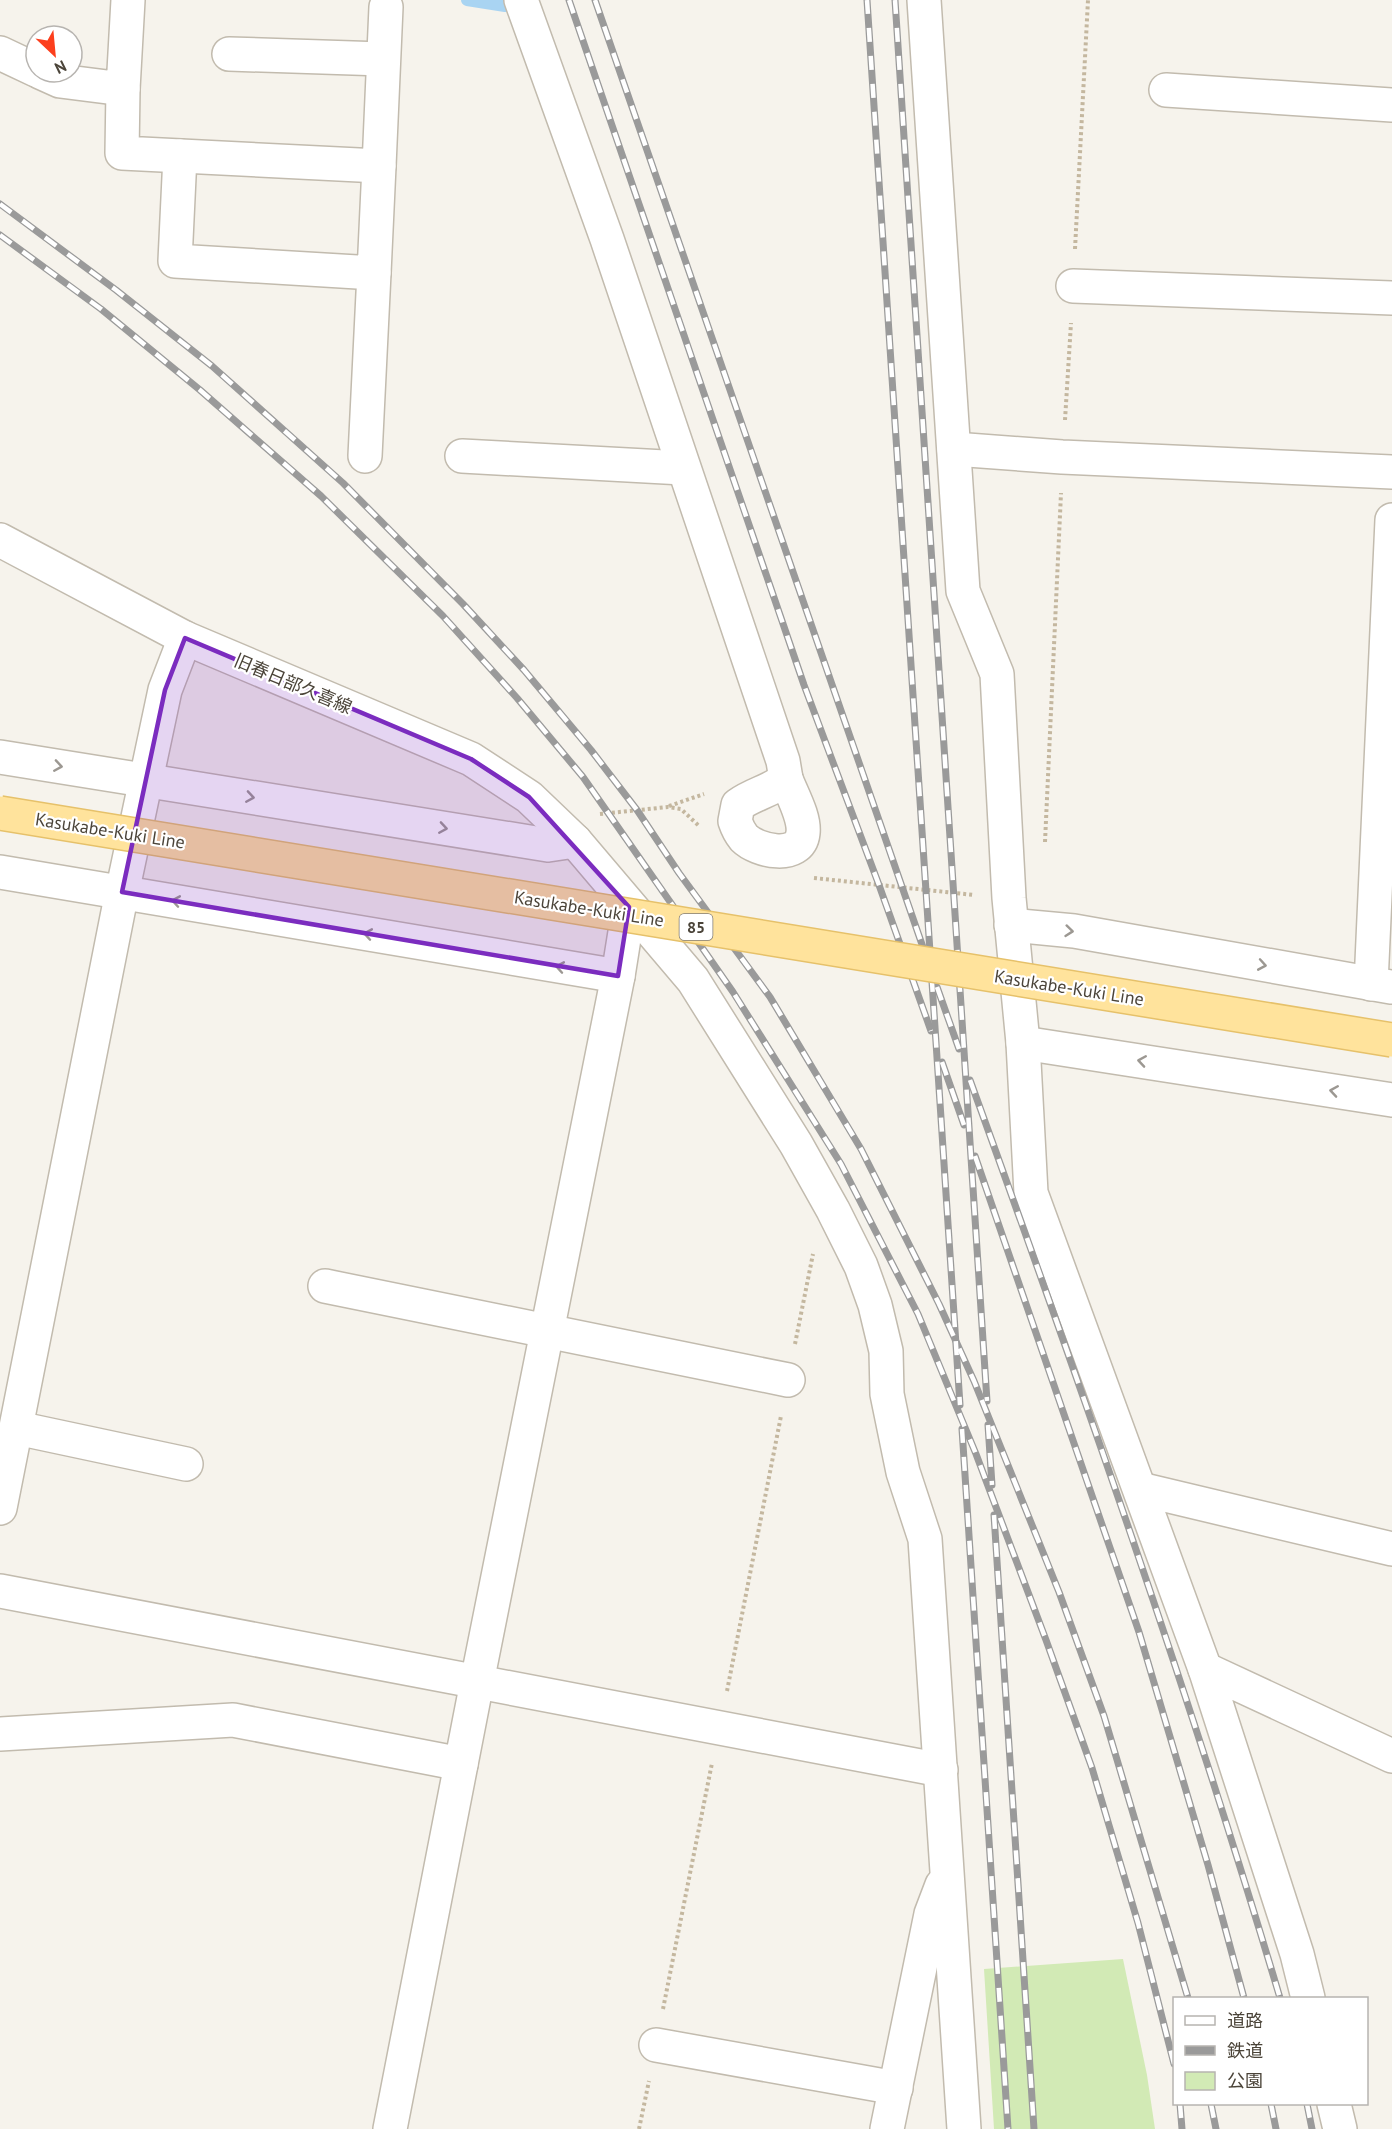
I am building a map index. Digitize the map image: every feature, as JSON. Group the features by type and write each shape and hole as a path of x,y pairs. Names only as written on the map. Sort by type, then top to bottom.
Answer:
{"main road":[{"name":"Kasukabe-Kuki Line","path":"0,813 1392,1040"}],"street":[{"path":"128,0 122,153 380,165"},
{"path":"924,0 963,591 997,674 1011,925 1023,1043 1031,1193 1205,1669 1297,1954 1308,1997"},
{"path":"523,6 607,239 783,761 786,779"},
{"path":"365,456 386,7"},
{"path":"0,53 24,64"},
{"path":"229,54 383,59"},
{"path":"84,84 123,89"},
{"path":"1166,90 1392,105"},
{"path":"180,156 176,261 374,273"},
{"path":"1073,286 1392,298"},
{"path":"954,449 1392,472"},
{"path":"462,456 683,468"},
{"path":"1011,925 1074,931 1382,986 1392,520"},
{"name":"旧春日部久喜線","path":"0,540 185,638 471,759 529,797 575,842 693,980 796,1144 861,1266 882,1329 886,1351 887,1394 903,1472 925,1539 964,2129"},
{"path":"0,1508 122,892 165,690 185,638"},
{"path":"0,757 548,845 575,842"},
{"path":"0,872 618,976"},
{"path":"390,2129 618,976 629,907"},
{"path":"1023,1043 1392,1100"},
{"path":"325,1286 788,1380"},
{"path":"17,1428 186,1464"},
{"path":"1140,1489 1392,1549"},
{"path":"0,1591 941,1770"},
{"path":"1205,1669 1392,1756"},
{"path":"0,1734 233,1720 461,1764"},
{"path":"887,2129 931,1914 948,1869"},
{"path":"656,2045 896,2088"},
{"path":"1334,2105 1340,2129"}],"path":[{"path":"639,2129 825,1195"}],"highlighted area":[{"path":"185,638 471,759 529,797 629,907 618,976 122,892 165,690"}],"green space":[{"path":"1123,1959 1147,2075 1155,2129 994,2129 984,1969"}],"waterway":[{"path":"467,0 505,6 521,2"}],"railway":[{"path":"569,0 804,685 931,1031"},
{"path":"595,0 926,956"},
{"path":"867,0 960,1405"},
{"path":"895,0 987,1401"},
{"path":"0,204 116,290 212,366 343,483 463,604 524,670 591,750 637,810 679,873 770,997 861,1149 939,1304 974,1381 1059,1592 1104,1716 1188,1997"},
{"path":"0,235 101,309 200,390 321,496 443,616 517,698 583,777 733,992 841,1164 918,1314 976,1454 1092,1768 1138,1923 1173,2060"},
{"path":"937,987 959,1049"},
{"path":"942,1062 964,1125"},
{"path":"970,1080 1132,1537 1245,1882 1280,1997"},
{"path":"975,1156 1139,1632 1208,1865 1244,1997"},
{"path":"988,1425 992,1485"},
{"path":"962,1429 1008,2129"},
{"path":"994,1515 1034,2129"},
{"path":"1180,2105 1182,2129"},
{"path":"1211,2105 1216,2129"},
{"path":"1271,2105 1276,2129"},
{"path":"1307,2105 1312,2129"}]}
